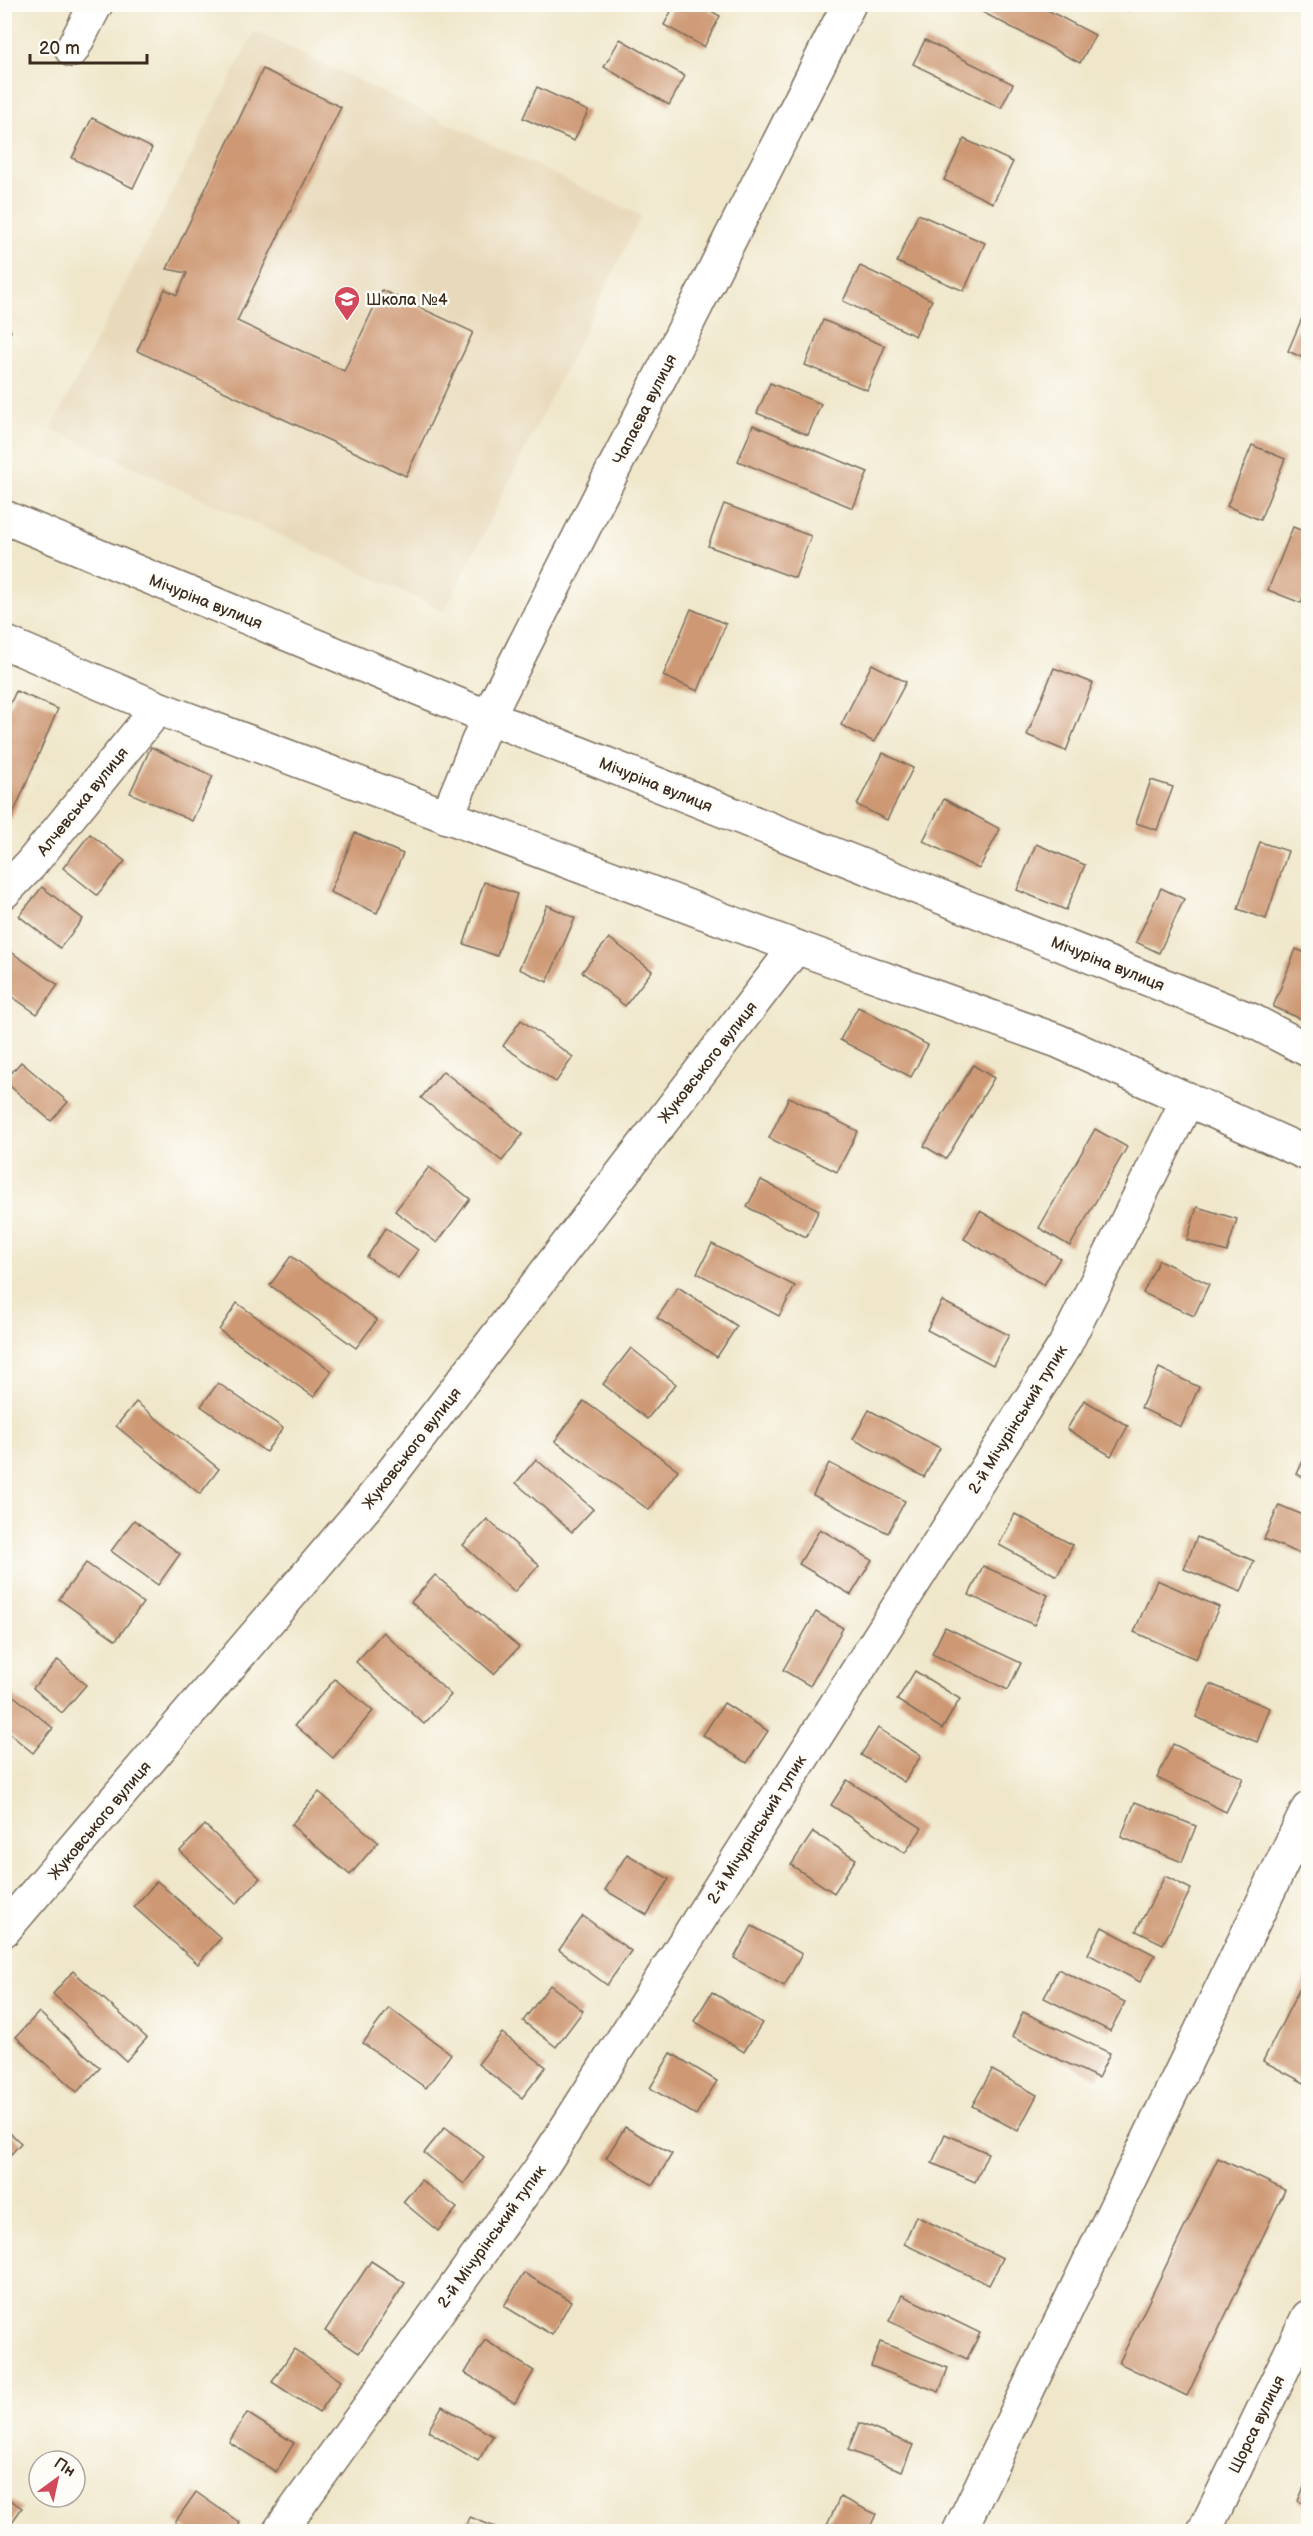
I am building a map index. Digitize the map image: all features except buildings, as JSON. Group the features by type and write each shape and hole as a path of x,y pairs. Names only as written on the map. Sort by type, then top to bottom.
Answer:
{"street":[{"path":"72,50 96,4"},
{"name":"Чапаєва вулиця","path":"447,817 488,717 849,4"},
{"name":"Мічуріна вулиця","path":"4,517 488,717 1251,1020 1308,1050"},
{"path":"4,642 158,708 796,947 1058,1041 1308,1154"},
{"name":"Алчевська вулиця","path":"4,892 30,865 158,708"},
{"name":"Жуковського вулиця","path":"4,1930 372,1499 796,947"},
{"name":"2-й Мічурінський тупик","path":"279,2532 541,2168 1065,1345 1188,1099"},
{"path":"959,2532 1308,1809"},
{"name":"Щорса вулиця","path":"1204,2532 1308,2317"}],"shaded area":[{"name":"Школа №4","path":"255,31 641,216 445,611 51,429"}],"place":[{"name":"Школа №4","path":"347,322"}]}
